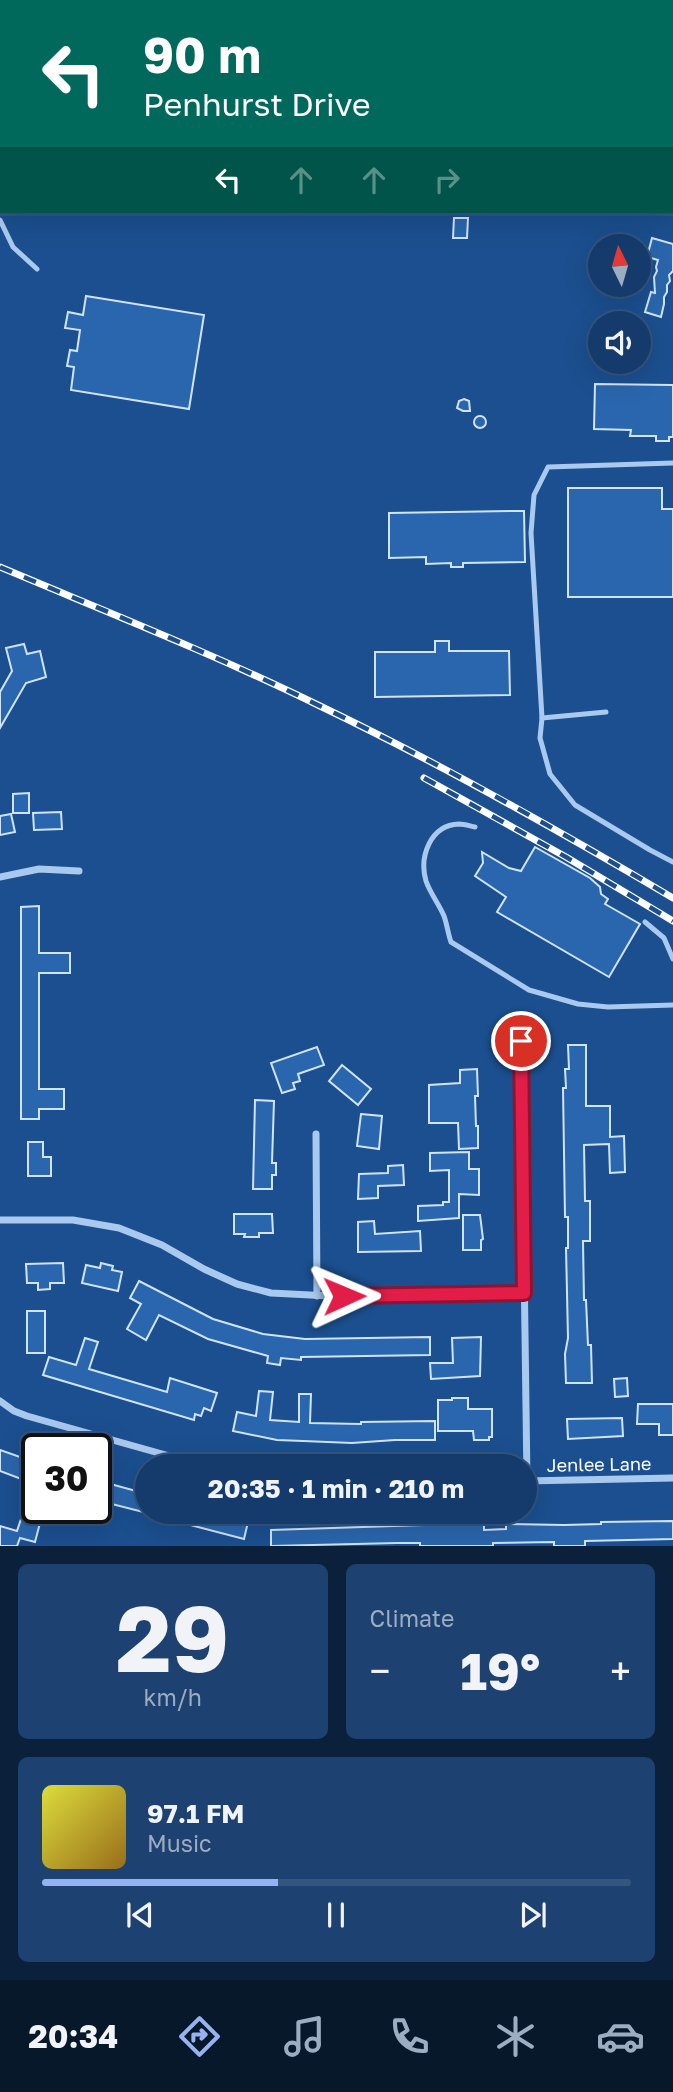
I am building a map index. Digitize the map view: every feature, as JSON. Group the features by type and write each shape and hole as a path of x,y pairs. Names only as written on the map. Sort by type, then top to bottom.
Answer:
{"street":[{"path":"0,877 40,869 79,871"},
{"path":"521,1041 526,1454"},
{"path":"316,1133 317,1296"},
{"path":"0,1220 73,1220 119,1228 162,1245 220,1277 271,1293 317,1296 524,1293"},
{"path":"0,1401 27,1416 162,1454"},
{"name":"Jenlee Lane","path":"537,1481 673,1478"}],"lane":[{"path":"0,220 13,247 37,269"},
{"path":"673,463 548,467 534,495 531,533 542,718 540,737 550,774 575,805 673,862"},
{"path":"542,718 606,712"},
{"path":"475,827 460,824 446,826 433,835 424,863 426,882 444,917 451,942 529,990 578,1004 608,1007 673,1005"},
{"path":"646,922 664,938 673,959"}],"building":[{"path":"454,218 468,218 467,238 453,238"},
{"path":"652,238 673,244 673,271 669,275 670,281 661,317 645,311 651,292 655,293 654,277 658,260 651,258"},
{"path":"86,296 204,315 189,409 71,390 74,367 67,366 70,350 77,351 80,330 65,328 68,312 83,315"},
{"path":"595,384 673,385 673,437 669,437 669,441 656,441 656,436 630,436 631,430 594,429"},
{"path":"459,401 469,401 470,411 457,408"},
{"path":"475,417 485,417 485,427 475,427"},
{"path":"568,488 662,488 662,509 673,509 673,597 568,597"},
{"path":"524,511 525,562 463,563 463,567 451,567 451,563 426,564 426,557 389,558 389,513"},
{"path":"435,641 449,641 449,651 509,651 510,695 375,697 375,652 435,652"},
{"path":"24,644 27,654 40,651 46,677 26,683 0,728 0,692 12,671 6,648"},
{"path":"29,793 29,813 13,813 13,794"},
{"path":"61,812 62,829 34,830 33,813"},
{"path":"11,814 15,832 0,835 0,816"},
{"path":"535,847 590,878 608,899 605,904 640,924 609,977 497,912 506,897 475,876 483,863 482,852 509,868 521,871"},
{"path":"39,906 39,953 70,953 70,973 39,973 39,1089 64,1089 64,1109 39,1109 39,1119 21,1119 21,907"},
{"path":"568,1045 586,1045 586,1106 610,1106 610,1137 624,1136 625,1172 610,1173 609,1144 584,1145 585,1201 590,1201 590,1241 583,1241 584,1300 588,1345 591,1345 592,1383 566,1383 568,1217 565,1217 563,1088 566,1088 565,1069 569,1069"},
{"path":"317,1047 324,1065 298,1074 300,1081 293,1083 295,1089 282,1093 271,1063"},
{"path":"342,1065 371,1089 358,1105 329,1081"},
{"path":"477,1069 478,1096 475,1096 478,1148 459,1149 458,1123 429,1123 429,1085 460,1083 460,1070"},
{"path":"255,1100 274,1101 272,1163 276,1163 276,1175 272,1175 272,1189 253,1189"},
{"path":"361,1114 382,1116 379,1149 357,1146"},
{"path":"28,1142 43,1142 43,1157 51,1157 51,1176 28,1176"},
{"path":"469,1152 469,1169 479,1169 479,1195 459,1194 459,1218 418,1221 418,1206 443,1205 443,1202 449,1202 449,1170 430,1171 430,1153"},
{"path":"403,1165 404,1185 378,1186 378,1198 358,1199 359,1174 388,1173 388,1166"},
{"path":"234,1214 272,1214 273,1233 259,1233 259,1237 234,1234"},
{"path":"463,1215 480,1215 483,1239 481,1250 463,1250"},
{"path":"374,1221 375,1234 420,1231 421,1251 358,1252 358,1222"},
{"path":"63,1263 64,1283 50,1283 50,1289 38,1290 38,1283 27,1283 26,1264"},
{"path":"101,1263 113,1266 112,1270 122,1272 118,1291 82,1283 86,1265 100,1268"},
{"path":"139,1281 213,1319 263,1334 305,1339 430,1337 430,1355 301,1357 301,1360 281,1358 280,1365 267,1363 268,1356 208,1339 159,1315 146,1340 127,1329 141,1304 130,1298"},
{"path":"27,1311 45,1311 45,1353 27,1353"},
{"path":"481,1337 480,1376 431,1379 430,1363 453,1363 452,1338"},
{"path":"85,1338 98,1342 89,1369 167,1392 170,1378 217,1393 211,1411 204,1408 201,1416 195,1414 194,1420 43,1375 49,1357 76,1365"},
{"path":"627,1378 628,1396 615,1397 614,1379"},
{"path":"259,1391 273,1392 270,1420 299,1422 299,1394 311,1394 310,1423 435,1421 435,1440 352,1443 277,1440 233,1431 237,1412 256,1416"},
{"path":"468,1398 468,1409 492,1409 492,1437 489,1437 489,1440 474,1440 473,1431 438,1431 438,1400"},
{"path":"638,1404 673,1404 673,1435 659,1435 659,1424 637,1424"},
{"path":"622,1418 623,1436 568,1439 567,1419"},
{"path":"0,1450 21,1457 21,1479 0,1471"},
{"path":"112,1484 135,1491 135,1510 112,1504"},
{"path":"21,1519 21,1524 40,1524 35,1542 20,1538 17,1546 0,1546 0,1526 17,1531"},
{"path":"673,1521 673,1539 585,1541 585,1546 554,1546 554,1542 493,1543 493,1546 420,1546 420,1543 397,1543 271,1546 271,1530 484,1524 484,1530 506,1529 506,1524 564,1525"},
{"path":"186,1524 248,1524 244,1539"}],"railway":[{"path":"0,567 201,651 365,728 499,798 673,898"},
{"path":"424,778 566,857 673,921"}],"route":[{"path":"344,1296 524,1293 521,1041"}]}
